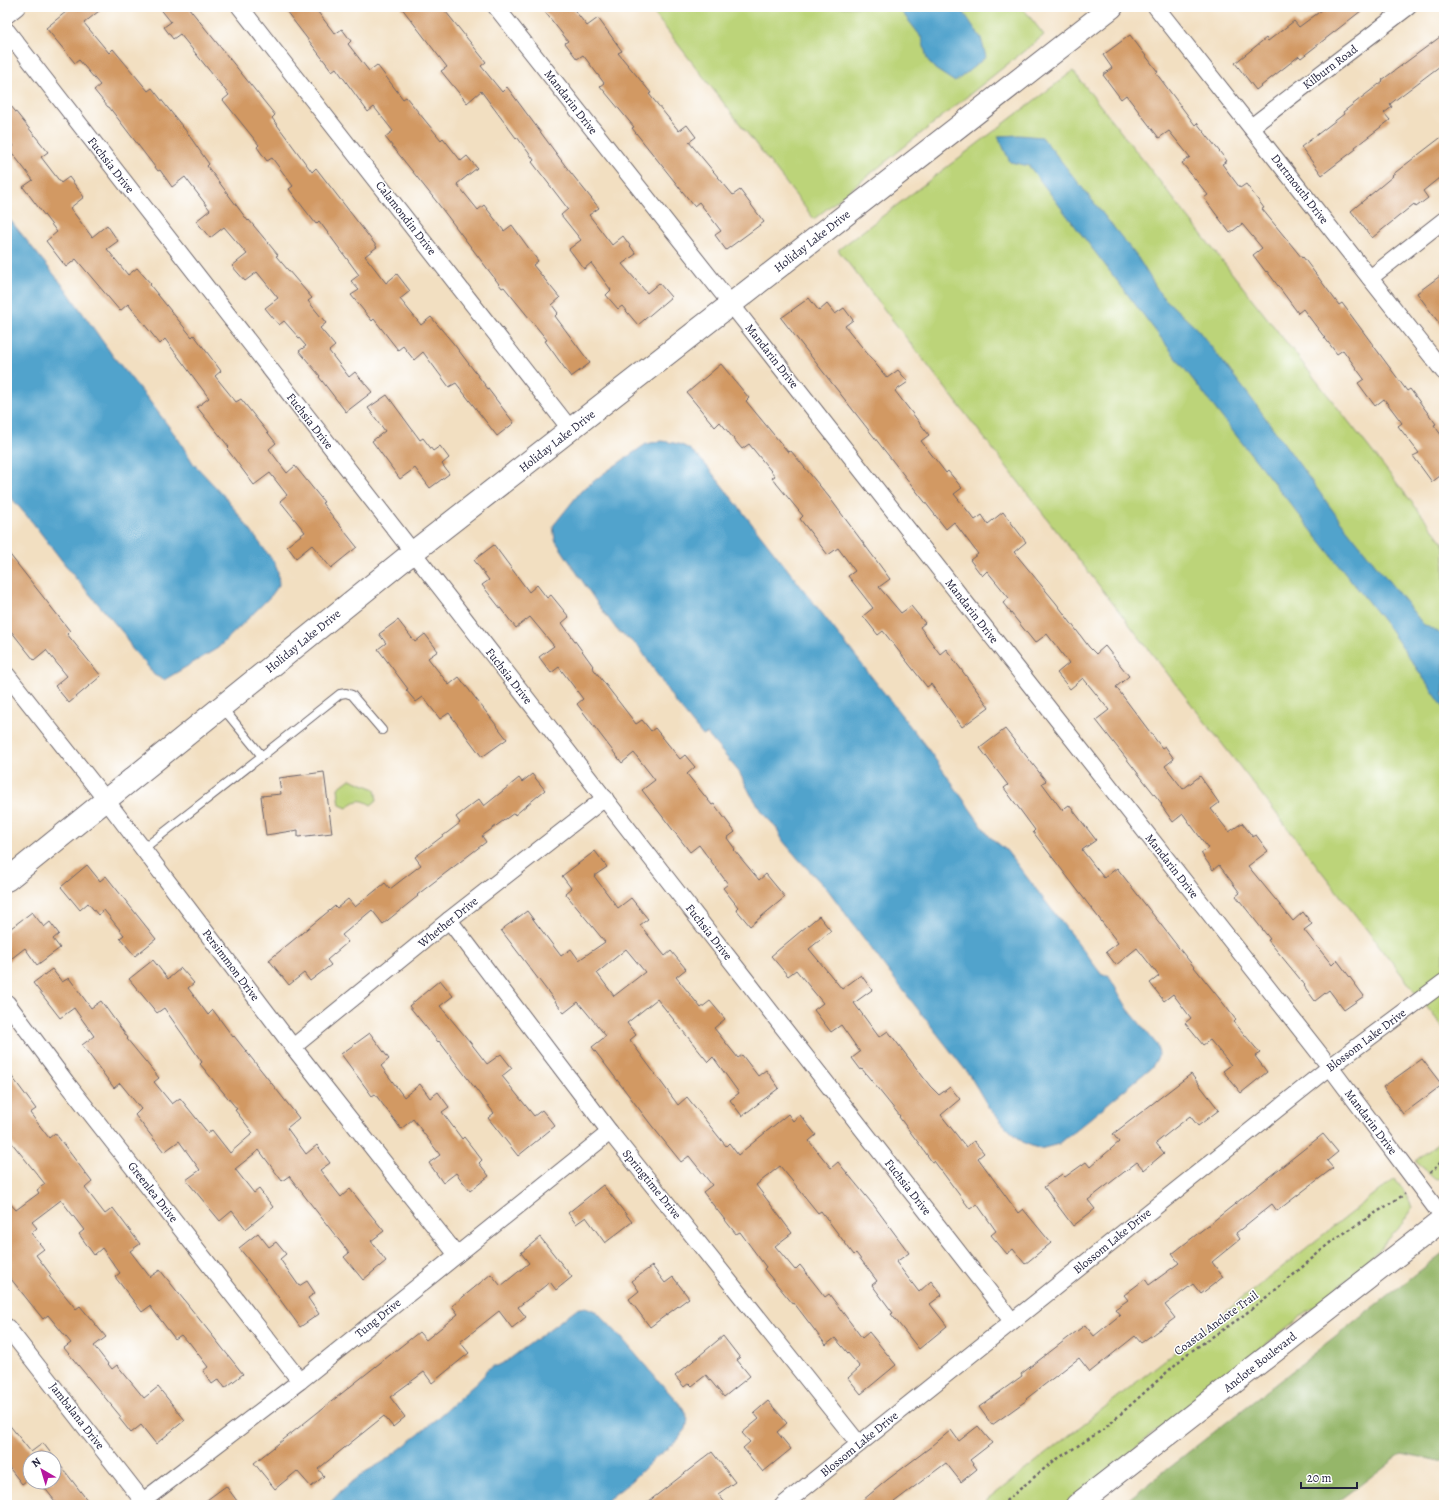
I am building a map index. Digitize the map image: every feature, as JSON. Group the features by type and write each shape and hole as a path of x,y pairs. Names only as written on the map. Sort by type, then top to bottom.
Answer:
{"street":[{"path":"7,15 17,7"},
{"name":"Calamondin Drive","path":"240,7 571,430"},
{"name":"Mandarin Drive","path":"496,7 732,304 1330,1067 1444,1219"},
{"name":"Holiday Lake Drive","path":"7,880 412,553 1112,7"},
{"name":"Dartmouth Drive","path":"1156,7 1444,372"},
{"name":"Kilburn Road","path":"1251,127 1408,7"},
{"name":"Fuchsia Drive","path":"7,31 412,553 605,798 1012,1321"},
{"path":"1370,278 1444,220"},
{"name":"Persimmon Drive","path":"7,675 106,800 293,1047 457,1255"},
{"name":"Whether Drive","path":"293,1047 449,920 605,798"},
{"name":"Springtime Drive","path":"449,920 610,1132 859,1444"},
{"name":"Blossom Lake Drive","path":"783,1505 1330,1067 1444,982"},
{"name":"Greenlea Drive","path":"7,1003 66,1082 300,1381"},
{"name":"Tung Drive","path":"144,1503 300,1381 610,1132"},
{"name":"Anclote Boulevard","path":"1077,1505 1444,1219"},
{"name":"Jambalana Drive","path":"7,1327 144,1503"}],"lane":[{"path":"143,849 340,694 346,693 352,695 382,730"},
{"path":"221,707 262,756"}],"path":[{"name":"Coastal Anclote Trail","path":"1001,1505 1051,1463 1104,1429 1187,1354 1240,1318 1332,1242 1418,1185 1444,1159"}],"green space":[{"path":"649,7 1022,7 1044,35 814,219"},
{"path":"1073,71 1444,543 1444,1029 838,250"},
{"path":"350,779 375,789 377,800 371,805 364,801 358,801 347,808 340,805 338,788"},
{"path":"1444,1139 1444,1179 1437,1180 1415,1161"},
{"path":"1395,1178 1413,1207 1398,1229 1355,1274 1177,1414 1065,1505 981,1505"},
{"path":"1444,1252 1444,1462 1402,1453 1334,1505 1121,1505"}],"water":[{"path":"898,7 960,7 981,38 986,57 955,82 935,69 927,59 922,38"},
{"path":"1019,135 1042,137 1138,258 1161,295 1198,330 1251,398 1339,519 1423,624 1444,636 1444,708 1388,627 1220,415 1029,166 1010,162 998,136"},
{"path":"7,216 65,288 113,356 179,440 193,463 226,498 274,562 278,572 279,585 271,596 218,648 164,680 154,675 132,649 124,634 73,575 33,523 7,493"},
{"path":"661,441 676,443 686,447 706,465 928,749 989,836 1006,850 1102,975 1108,975 1128,1009 1158,1046 1159,1055 1152,1067 1059,1144 1040,1149 1024,1143 1008,1129 989,1108 970,1076 885,967 828,890 783,841 776,827 766,817 751,795 739,772 707,734 703,736 676,703 639,647 617,630 555,540 553,526 581,491 646,444"},
{"path":"586,1307 597,1312 620,1336 683,1408 688,1419 686,1429 677,1441 655,1458 633,1480 601,1505 328,1505 342,1490 365,1472 383,1462 418,1435 474,1385 485,1374 486,1370 507,1361 576,1309"}],"building":[{"path":"72,7 104,7 84,23 109,53 113,49 148,91 152,88 186,131 209,164 207,166 248,221 249,220 278,255 276,256 312,298 308,301 326,323 320,328 335,346 329,351 349,377 355,372 372,392 346,412 319,377 320,376 299,351 306,346 284,321 279,325 265,308 278,298 257,272 245,281 232,266 247,254 224,227 210,238 196,221 210,210 185,177 172,187 160,170 158,171 109,107 94,90 100,85 79,60 75,63 46,28"},
{"path":"159,7 188,7 275,115 272,118 312,172 316,168 377,247 365,256 386,283 397,274 410,291 400,299 421,325 431,317 453,343 514,423 497,436 456,383 449,387 423,352 414,360 403,346 398,350 374,319 372,321 351,295 359,290 351,281 359,275 319,221 316,224 289,189 293,186 272,158 267,161 257,147 259,145 223,100 229,95 180,34 173,39 164,27 171,22"},
{"path":"283,7 314,7 335,34 342,29 351,41 348,44 369,71 377,65 403,99 406,97 441,140 443,138 461,161 467,156 477,168 457,184 478,210 484,205 504,231 512,225 538,261 533,265 560,298 552,305 558,313 555,316 590,363 571,377 545,341 547,340 504,287 502,288 385,137 393,131 374,107 368,112 336,68 332,71"},
{"path":"401,7 442,7 486,62 481,66 502,92 507,87 567,168 599,208 589,215 612,245 623,236 636,254 622,264 647,293 659,283 671,297 638,325 622,306 618,309 606,295 611,290 591,263 584,269 569,249 581,240 561,215 568,209 532,162 534,160 517,137 516,138 481,91 467,103 441,71 447,67"},
{"path":"541,7 572,7 587,26 598,18 622,51 618,53 651,93 649,94 679,131 687,125 696,137 689,142 733,195 740,190 764,222 726,250 715,235 721,231 699,202 694,206 632,128 634,127 600,86 604,83 583,55 577,59 565,43 568,41"},
{"path":"1326,7 1366,7 1301,58 1299,56 1256,90 1235,63 1266,38 1268,41 1294,21 1299,27"},
{"path":"1444,34 1444,63 1390,104 1392,107 1384,113 1390,120 1322,175 1301,147 1344,114 1343,112 1383,81 1382,80"},
{"path":"1130,35 1195,125 1197,123 1227,161 1222,164 1240,188 1246,184 1264,208 1262,209 1302,258 1303,257 1339,305 1342,303 1407,391 1410,389 1436,424 1434,425 1444,439 1444,473 1432,482 1413,456 1419,453 1398,426 1402,423 1384,399 1375,406 1358,383 1364,379 1343,350 1337,354 1303,309 1298,313 1267,271 1266,272 1253,255 1262,248 1242,224 1230,233 1204,198 1208,195 1182,163 1190,157 1169,131 1159,138 1126,95 1121,99 1103,75 1112,68 1103,55"},
{"path":"7,101 48,152 41,157 61,183 69,177 84,197 70,208 92,237 107,225 118,241 107,249 128,275 137,268 192,337 194,335 221,371 215,376 236,402 241,399 276,443 269,449 287,473 295,466 357,547 331,568 312,545 296,558 287,546 305,532 280,501 287,495 270,473 254,485 227,449 229,447 197,407 209,398 165,339 160,344 128,304 120,311 76,259 66,267 46,241 57,232 23,187 33,180 9,149 13,146 7,138"},
{"path":"1444,135 1444,174 1423,191 1428,198 1416,207 1414,204 1372,238 1351,211 1393,176 1392,175"},
{"path":"1444,273 1444,330 1417,293"},
{"path":"809,298 819,311 827,304 835,314 844,308 853,320 845,326 887,378 898,370 908,382 895,391 929,435 921,441 946,473 948,471 962,488 954,494 975,520 982,515 988,524 1003,512 1026,542 1014,552 1056,603 1089,647 1096,654 1105,646 1129,676 1116,687 1162,748 1165,746 1174,759 1165,766 1183,789 1200,776 1219,803 1211,809 1229,832 1242,823 1253,837 1256,835 1268,851 1248,866 1293,921 1303,912 1312,924 1304,930 1332,965 1337,960 1364,996 1344,1010 1329,990 1315,1001 1304,986 1305,985 1268,940 1270,939 1236,896 1240,893 1219,865 1213,870 1201,853 1208,848 1183,814 1173,822 1161,805 1162,804 1096,720 1109,710 1083,678 1070,689 1057,673 1069,663 1047,634 1035,643 1003,603 1009,598 987,571 982,576 970,560 978,554 954,522 946,529 781,318"},
{"path":"721,364 749,398 746,401 788,452 791,451 829,497 890,579 879,587 901,613 911,606 925,623 920,627 940,654 946,649 989,707 962,727 931,684 927,687 883,631 878,635 863,616 873,608 848,576 855,571 838,548 828,555 800,519 803,516 772,478 775,476 749,444 742,449 720,422 715,427 687,393"},
{"path":"387,395 420,440 423,438 433,451 440,446 449,458 442,464 449,474 430,488 415,468 400,479 372,441 385,431 368,408"},
{"path":"494,545 529,592 537,585 547,598 551,595 569,617 562,623 593,666 592,667 636,724 642,720 651,731 655,728 680,759 685,755 695,767 687,774 712,805 714,804 735,832 727,838 735,849 734,850 759,880 766,874 785,897 750,926 736,909 738,907 723,888 728,884 699,845 690,852 642,790 655,780 634,753 622,763 577,704 583,699 559,667 551,673 539,657 554,646 530,617 516,628 482,585 489,580 474,560"},
{"path":"7,551 70,631 67,634 101,676 69,703 55,686 67,676 46,650 34,660 7,626"},
{"path":"398,620 415,642 425,634 438,651 428,658 449,685 459,677 507,739 482,757 449,713 440,719 423,697 416,702 378,649 386,643 379,634"},
{"path":"1005,729 1046,781 1042,783 1062,810 1069,805 1096,840 1082,850 1104,878 1117,868 1236,1020 1234,1022 1260,1053 1255,1056 1267,1072 1241,1093 1223,1071 1231,1065 1210,1040 1203,1045 1185,1023 1191,1018 1173,994 1164,1001 1150,983 1159,976 1137,948 1116,965 1106,952 1118,943 1033,832 1035,830 1004,788 1008,785 980,748"},
{"path":"324,772 332,833 298,837 298,830 266,835 261,796 281,794 279,778"},
{"path":"532,774 545,790 515,815 514,813 482,836 486,842 417,895 418,896 383,924 372,910 342,935 348,942 327,960 331,965 310,981 304,973 289,985 269,960 335,906 337,908 348,899 355,907 385,883 390,889 421,865 415,857 460,823 456,817 479,799 484,806 519,778 522,782"},
{"path":"595,851 607,867 594,876 618,908 631,898 648,919 640,925 665,956 671,951 686,969 676,977 701,1008 710,1001 725,1019 714,1028 738,1058 742,1055 758,1076 766,1070 779,1088 742,1116 730,1100 739,1093 713,1057 708,1062 657,999 627,1023 636,1035 630,1040 678,1105 687,1097 726,1146 729,1143 738,1155 788,1114 793,1121 800,1115 816,1135 809,1141 831,1168 838,1162 875,1207 909,1253 896,1262 919,1292 931,1281 942,1295 930,1304 947,1326 919,1349 891,1314 893,1313 872,1285 877,1281 856,1253 854,1255 821,1211 818,1213 780,1166 756,1185 792,1233 775,1246 795,1270 800,1265 825,1297 829,1294 862,1338 869,1332 896,1365 861,1394 848,1378 860,1367 835,1338 826,1345 794,1303 793,1304 764,1269 766,1267 740,1232 736,1234 703,1192 712,1185 689,1156 681,1162 592,1047 606,1036 578,1002 564,1013 501,930 527,911 561,956 571,949 579,960 605,942 565,893 571,888 562,876","holes":["626,949 645,972 614,996 597,973"]},
{"path":"87,865 100,881 106,876 156,939 135,956 120,938 124,935 104,910 98,915 88,903 80,910 61,887"},
{"path":"32,912 44,927 50,922 59,934 53,939 60,948 37,965 25,948 7,962 7,931"},
{"path":"819,916 831,931 809,949 842,989 861,975 872,990 854,1003 879,1037 888,1031 930,1086 939,1095 950,1087 960,1099 941,1115 966,1147 974,1141 984,1153 978,1158 1018,1213 1023,1209 1051,1243 1025,1264 1013,1249 1007,1254 991,1235 996,1231 977,1204 970,1209 934,1161 932,1162 899,1117 900,1116 852,1058 860,1052 841,1025 831,1032 814,1010 823,1003 796,970 788,976 771,956"},
{"path":"153,960 168,979 181,968 194,983 188,988 208,1015 213,1010 299,1118 287,1128 306,1154 317,1145 330,1163 320,1170 341,1197 350,1189 384,1231 371,1241 386,1261 363,1280 344,1257 349,1253 289,1176 282,1181 259,1150 235,1169 254,1193 259,1189 273,1207 246,1229 232,1211 220,1221 186,1180 200,1170 179,1141 164,1152 135,1115 141,1109 120,1083 114,1088 82,1045 94,1036 74,1008 60,1018 33,983 52,969 62,982 69,978 91,1008 101,1001 128,1038 127,1039 159,1078 154,1082 172,1104 180,1098 208,1133 212,1130 230,1153 253,1133 235,1110 237,1109 200,1064 202,1062 164,1008 157,1013 129,979"},
{"path":"440,980 453,996 440,1006 487,1064 501,1054 512,1068 502,1076 534,1116 542,1110 555,1126 518,1156 488,1118 494,1113 439,1041 438,1042 409,1006"},
{"path":"370,1033 389,1059 381,1066 404,1097 420,1084 430,1098 438,1092 449,1107 442,1112 462,1139 464,1137 482,1160 479,1163 489,1176 470,1191 456,1173 443,1183 429,1163 440,1155 413,1119 401,1129 375,1094 372,1096 341,1054"},
{"path":"1422,1059 1442,1085 1403,1114 1383,1087"},
{"path":"7,1070 36,1109 30,1113 49,1138 55,1133 92,1182 85,1188 105,1214 113,1208 140,1244 130,1251 150,1277 160,1270 243,1374 225,1388 219,1379 212,1384 203,1371 208,1367 189,1342 188,1343 181,1335 175,1339 150,1306 142,1312 115,1277 120,1273 102,1248 94,1255 79,1234 84,1230 61,1200 32,1222 37,1228 31,1233 44,1249 36,1255 51,1275 49,1276 76,1309 80,1306 106,1337 94,1346 112,1369 117,1365 144,1398 158,1387 185,1420 156,1444 141,1425 131,1433 119,1418 121,1417 64,1348 71,1343 48,1315 43,1319 7,1274 7,1200 16,1210 39,1193 37,1190 45,1184 7,1137"},
{"path":"1191,1074 1219,1110 1198,1126 1190,1116 1156,1143 1164,1153 1144,1170 1137,1162 1088,1200 1095,1209 1073,1226 1044,1187 1062,1174 1065,1177 1086,1162 1090,1167 1119,1142 1113,1134"},
{"path":"1323,1134 1338,1152 1327,1161 1333,1168 1277,1211 1272,1204 1236,1233 1240,1239 1212,1262 1223,1277 1201,1294 1193,1284 1165,1305 1175,1318 1141,1343 1135,1336 1090,1372 1079,1358 1026,1399 1027,1400 992,1425 979,1407 1022,1376 1021,1374 1085,1325 1094,1336 1120,1315 1115,1309 1128,1300 1124,1295 1145,1279 1149,1285 1179,1263 1172,1254"},
{"path":"603,1185 632,1222 605,1243 586,1217 576,1224 568,1213"},
{"path":"258,1233 269,1247 276,1242 286,1254 280,1259 299,1286 307,1281 315,1293 308,1298 319,1314 300,1327 268,1283 239,1248"},
{"path":"540,1237 572,1277 556,1290 550,1282 518,1307 526,1317 512,1328 499,1311 460,1342 469,1353 432,1383 424,1372 390,1397 405,1417 393,1427 384,1416 318,1469 324,1476 311,1487 297,1471 275,1489 254,1463 419,1332 426,1340 458,1314 452,1306 491,1274 501,1286 529,1263 521,1253"},
{"path":"652,1266 665,1283 673,1277 689,1298 650,1327 629,1299 639,1291 632,1281"},
{"path":"723,1336 740,1358 737,1360 750,1376 724,1397 706,1375 692,1386 689,1383 684,1387 675,1376"},
{"path":"768,1401 787,1423 777,1432 791,1449 763,1472 743,1448 750,1442 742,1433 759,1419 754,1413"},
{"path":"7,1422 29,1450 22,1450 22,1484 7,1465"},
{"path":"978,1426 992,1443 970,1460 977,1469 961,1482 946,1463 890,1505 857,1505 951,1430 959,1441"},
{"path":"43,1443 48,1450 34,1450"},
{"path":"712,1452 735,1482 718,1494 727,1505 644,1505"},
{"path":"62,1468 91,1505 58,1505 46,1490 62,1490"},
{"path":"226,1486 240,1505 200,1505"}]}
